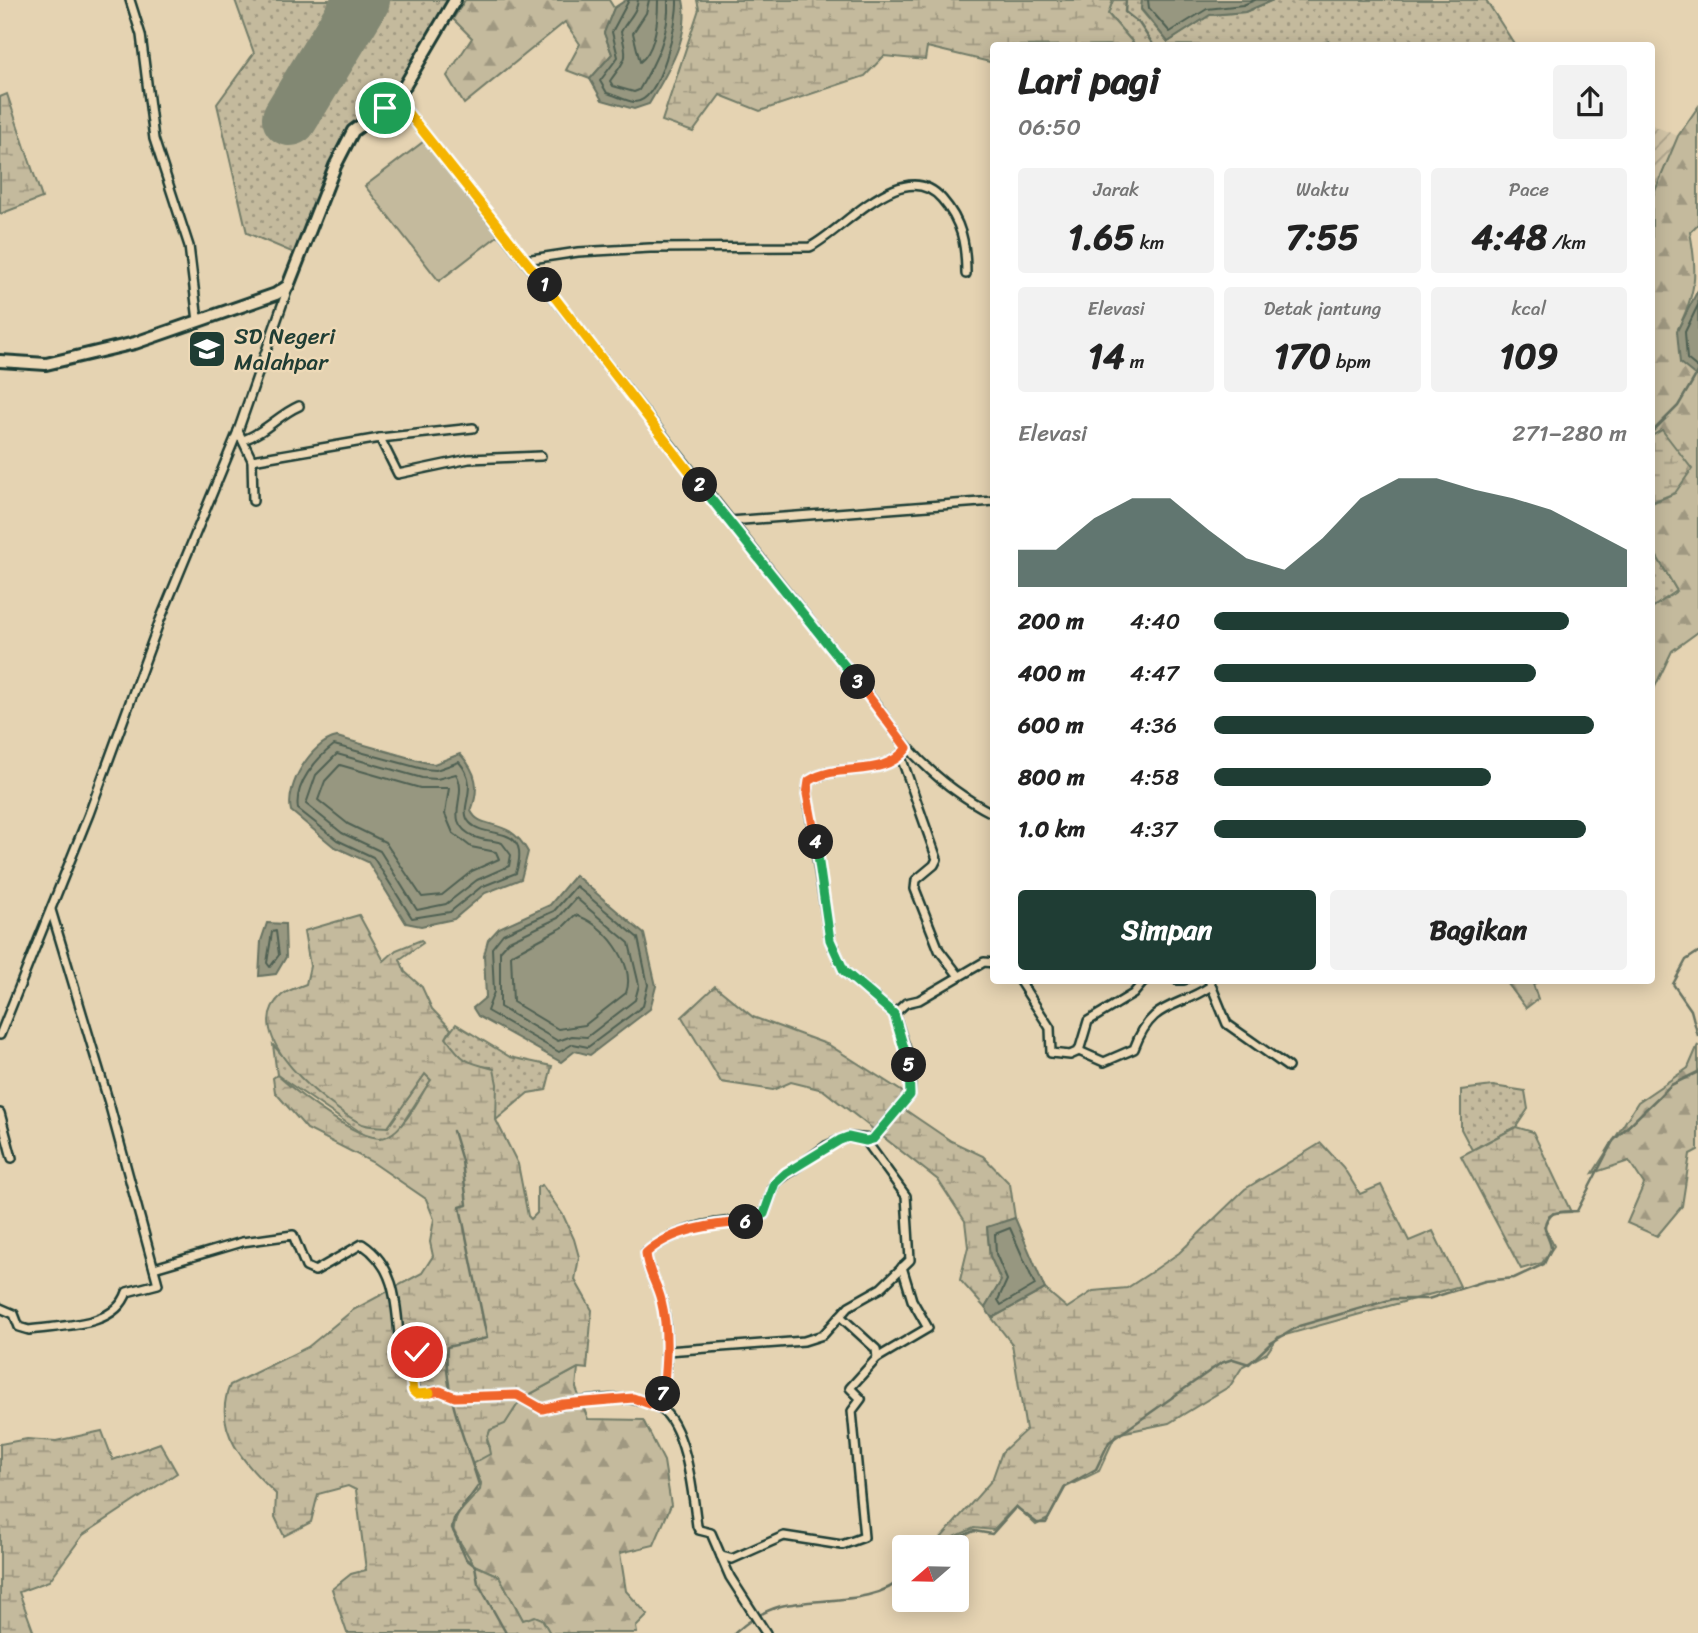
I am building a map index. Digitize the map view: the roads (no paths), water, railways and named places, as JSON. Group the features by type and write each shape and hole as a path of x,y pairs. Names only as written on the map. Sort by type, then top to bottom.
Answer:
{"street":[{"path":"130,0 141,35 154,139 189,246 198,321"},
{"path":"0,1035 51,910 160,620 238,431 288,286 335,166 353,131 397,99 455,0"},
{"path":"397,99 907,748 935,777 990,811"},
{"path":"525,260 578,252 650,248 810,247 828,237 888,190 913,183 936,191 954,213 965,240 965,274"},
{"path":"0,361 46,364 135,342 276,294 288,286"},
{"path":"243,440 257,435 282,413 299,406"},
{"path":"252,460 380,439 473,428"},
{"path":"238,431 252,460 253,501"},
{"path":"380,439 398,474 469,459 541,456"},
{"path":"730,521 990,501"},
{"path":"661,1408 667,1351 661,1300 647,1268 646,1253 667,1240 710,1224 747,1222 764,1214 775,1183 786,1173 840,1140 848,1137 866,1141 873,1139 910,1095 907,1052 894,1014 844,971 830,940 807,794 809,781 821,774 884,766 901,757 907,748"},
{"path":"901,757 937,859 934,865 916,880 915,889 939,950 959,976"},
{"path":"0,1308 14,1314 19,1328 29,1330 102,1318 123,1305 127,1293 158,1284 51,910"},
{"path":"894,1014 906,1003 919,1000 984,962 990,963"},
{"path":"1022,984 1050,1028 1051,1053 1070,1055 1079,1051 1104,1062 1134,1048 1143,1024 1157,1012 1178,999 1193,998 1209,984"},
{"path":"1079,1051 1088,1021 1133,994 1142,984"},
{"path":"1210,984 1227,1024 1288,1067"},
{"path":"0,1113 12,1158"},
{"path":"667,1351 804,1341 823,1335 849,1306 881,1288 910,1259 906,1196 866,1141"},
{"path":"155,1268 242,1242 293,1235 306,1268 315,1271 362,1244 384,1262 390,1275 400,1347 417,1352 418,1356 411,1377 416,1394 446,1393 455,1397 517,1395 542,1409 563,1404 633,1398 661,1408 675,1427 690,1473 697,1526 699,1530 711,1533 752,1613 766,1633"},
{"path":"721,1556 733,1559 784,1536 842,1545 864,1537 852,1411 861,1399 850,1388 877,1359 928,1328 912,1300 902,1267"},
{"path":"840,1316 876,1349 877,1359"}],"water":[{"path":"626,0 683,0 685,14 681,41 670,67 649,104 634,109 602,100 590,79 612,54 604,33 614,8"},
{"path":"1142,0 1273,0 1245,12 1210,15 1168,42 1141,9"},
{"path":"1698,290 1696,376 1680,363 1677,331"},
{"path":"337,737 434,764 460,754 470,767 475,781 471,811 481,821 512,833 528,852 521,879 485,893 454,919 421,926 406,923 368,862 333,846 291,811 292,790 302,767 318,747"},
{"path":"575,875 644,934 656,986 650,1009 590,1055 575,1051 561,1062 478,1016 473,1008 486,997 484,955 488,940 499,928 550,905"},
{"path":"267,923 285,924 286,957 276,974 259,976 261,941"},
{"path":"1015,1218 1045,1289 992,1318 985,1308 1001,1281 990,1256 987,1227"}],"waterway":[{"path":"1126,0 1125,12 1139,23 1151,42"},
{"path":"1655,429 1678,406 1698,372"},
{"path":"1698,952 1686,960 1673,984 1691,1010 1698,1036"},
{"path":"965,1535 974,1531 992,1534 1016,1507 1037,1523 1046,1523 1066,1486 1096,1469 1109,1442 1221,1363 1233,1359 1249,1364 1271,1343 1299,1326 1393,1299 1428,1299 1485,1281 1514,1278 1544,1264 1551,1249 1545,1227 1548,1217 1552,1214 1577,1211 1613,1141 1671,1085 1698,1072"},
{"path":"453,1131 462,1161 467,1205 460,1207 487,1338 447,1347 448,1382 479,1485 454,1519 452,1528 466,1559 475,1566 478,1583 506,1633"},
{"path":"735,1633 745,1624 774,1608 863,1596 892,1586"}],"place":[{"name":"SD Negeri Malahpar","path":"207,349"}]}
